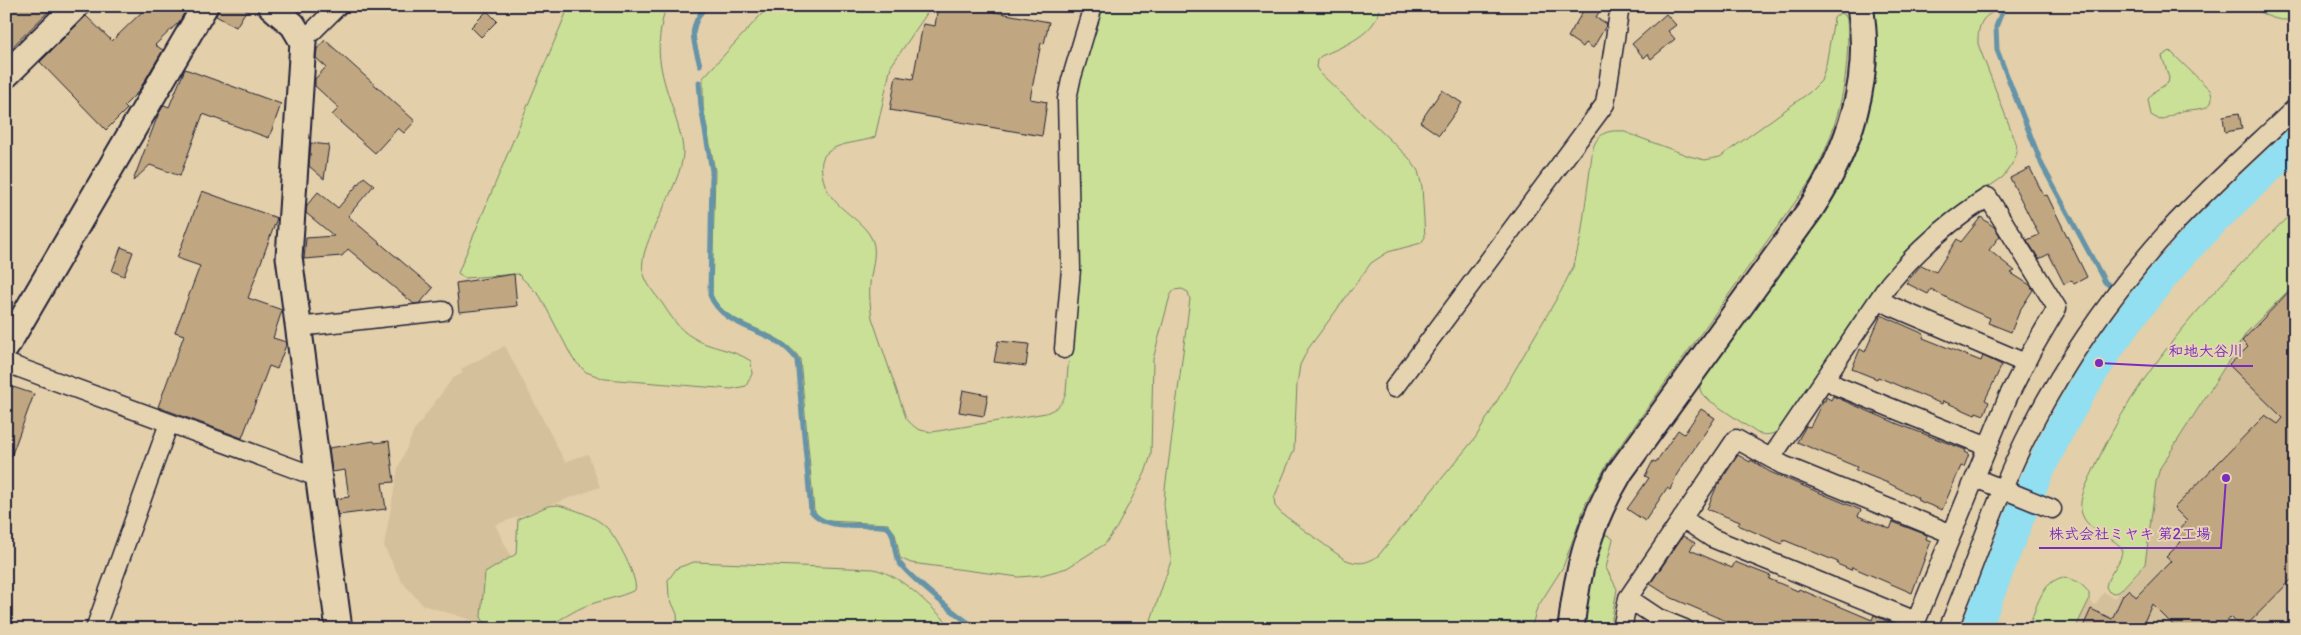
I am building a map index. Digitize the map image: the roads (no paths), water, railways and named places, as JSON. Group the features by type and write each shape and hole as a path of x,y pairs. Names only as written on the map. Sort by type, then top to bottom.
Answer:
{"street":[{"path":"6,75 76,6"},
{"path":"6,348 205,6"},
{"path":"271,6 293,25 301,37 304,52 288,246 339,629"},
{"path":"301,37 312,32 338,6"},
{"path":"1064,349 1071,269 1067,99 1093,6"},
{"path":"1394,388 1605,104 1620,6"},
{"path":"1571,629 1575,590 1584,549 1609,491 1620,472 1810,210 1836,165 1846,140 1860,90 1863,37 1860,6"},
{"path":"1948,629 2005,490 2046,401 2077,349 2112,299 2171,228 2295,108"},
{"path":"1682,518 1712,538 1914,625 2025,363 2057,308 1988,197 1948,224 1907,263 1879,299 1771,458"},
{"path":"1879,299 1891,306 2025,363"},
{"path":"298,327 443,311"},
{"path":"6,363 309,474 318,473"},
{"path":"1825,378 1837,386 1988,447"},
{"path":"95,629 169,423"},
{"path":"1622,629 1628,598 1736,439 1783,465 1952,534"},
{"path":"1975,478 2050,508"},
{"path":"1628,598 1658,618 1685,629"}],"waterway":[{"path":"700,65 693,34 696,21 706,6"},
{"path":"2004,6 1996,27 1997,50 2042,165 2105,282 2114,289"},
{"path":"699,82 701,107 712,171 710,295 717,307 727,316 777,341 788,349 797,360 811,511 818,518 836,524 887,527 892,534 897,558 904,568 951,609 980,629"},
{"path":"1976,629 2042,465 2095,369 2155,286 2189,247 2295,144"},
{"path":"2132,303 2138,308"}],"place":[{"name":"和地大谷川","path":"2099,363"},
{"name":"株式会社ミヤキ 第2工場","path":"2226,478"}]}
